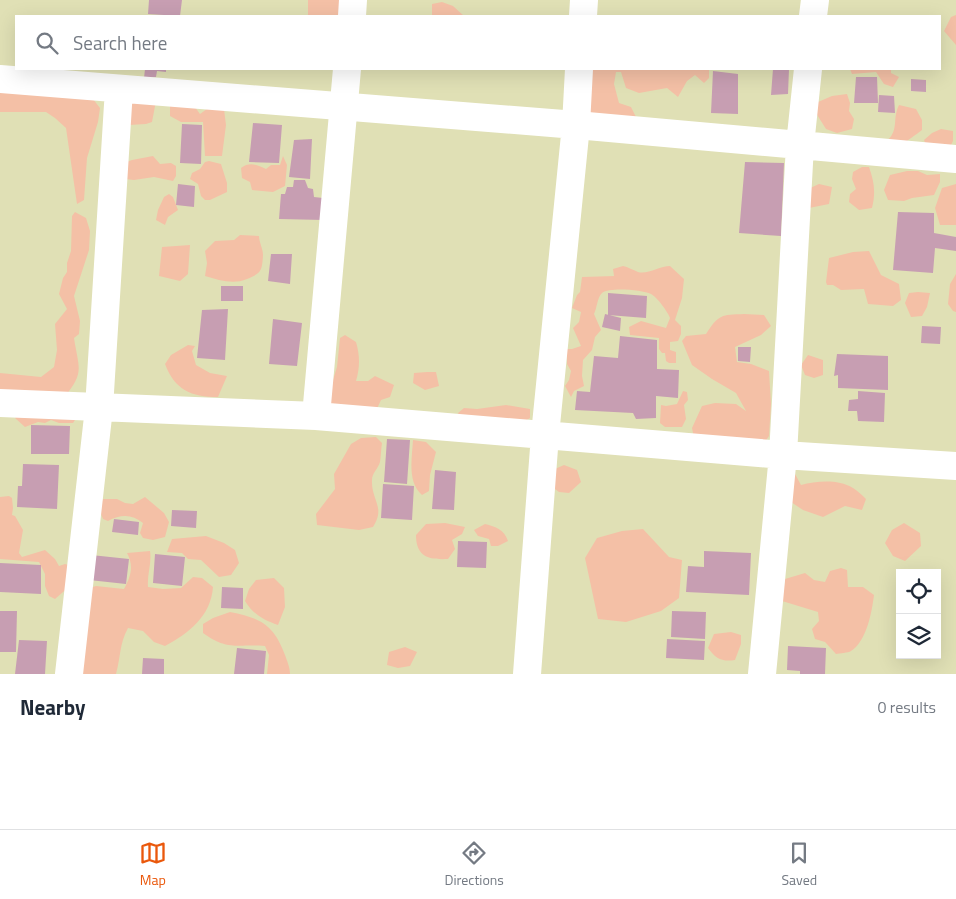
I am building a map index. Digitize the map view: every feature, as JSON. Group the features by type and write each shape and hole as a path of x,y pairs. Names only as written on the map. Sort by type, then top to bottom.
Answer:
{"street":[{"path":"352,15 354,0"},
{"path":"583,15 584,0"},
{"path":"813,15 815,0"},
{"path":"316,416 347,70"},
{"path":"527,674 545,435 580,70"},
{"path":"762,674 783,455 800,145 808,70"},
{"path":"0,79 576,125 956,159"},
{"path":"69,674 100,408 118,89"},
{"path":"0,403 316,416 783,455 956,466"}],"shaded area":[{"path":"308,0 342,0 345,15 308,15"},
{"path":"442,2 453,6 463,15 432,15 432,4"},
{"path":"956,15 956,45 944,31 951,17"},
{"path":"583,70 709,70 709,78 704,83 695,75 687,81 678,97 667,88 639,93 626,88 621,72 616,72 614,84 619,103 631,107 640,125 588,122"},
{"path":"850,70 891,70 891,73 899,77 893,87 884,84 876,72 852,74"},
{"path":"0,85 89,94 100,108 98,122 87,158 84,200 77,204 66,128 46,112 0,112"},
{"path":"847,94 850,103 849,111 854,119 852,129 837,133 826,129 814,110 818,102 832,96"},
{"path":"130,98 156,101 152,122 129,125"},
{"path":"192,103 200,114 211,106 224,109 226,125 222,156 205,156 203,122 181,122 170,116 170,104"},
{"path":"899,105 916,109 922,120 922,130 901,146 888,140 893,131"},
{"path":"941,129 953,131 953,141 949,149 927,148 924,140 932,133"},
{"path":"153,156 160,164 171,163 176,166 176,176 173,181 154,177 134,180 125,179 124,163"},
{"path":"283,156 287,165 285,186 273,192 252,190 250,182 242,178 241,168 244,166 253,164 266,169 271,165 280,165"},
{"path":"209,161 221,164 227,183 227,192 210,200 205,200 201,196 198,184 190,179 192,173"},
{"path":"862,167 869,167 874,197 872,208 859,210 849,202 850,194 856,189 852,179 853,172"},
{"path":"907,171 918,171 927,175 940,174 940,182 934,195 904,201 888,200 884,190 890,175"},
{"path":"819,184 832,187 829,204 809,208 808,189"},
{"path":"956,184 956,225 940,225 935,208 942,188"},
{"path":"169,194 173,197 178,210 168,217 165,225 156,220 164,197"},
{"path":"75,212 86,218 90,231 89,250 74,296 80,321 79,334 74,338 79,364 75,383 63,399 0,398 0,373 41,377 54,367 57,350 55,324 67,309 59,294 63,278 67,272 67,263 71,251 72,216"},
{"path":"240,235 259,236 263,255 260,271 252,277 236,282 205,276 207,263 205,251 215,241 234,240"},
{"path":"190,245 188,274 180,281 159,276 162,247"},
{"path":"869,251 881,275 899,284 901,300 893,306 868,304 864,289 841,290 833,285 827,285 829,258 853,252"},
{"path":"623,266 642,273 670,266 684,279 682,298 675,320 681,326 681,334 678,341 670,342 670,350 676,352 676,363 666,361 665,353 662,353 659,349 659,338 630,335 629,327 641,321 666,328 670,318 656,298 651,294 641,291 606,291 600,295 594,314 601,330 595,337 592,350 583,360 582,376 584,386 574,391 571,397 565,386 571,371 567,364 567,349 581,346 573,328 579,322 581,312 572,308 580,292 582,277 614,276 613,269"},
{"path":"956,274 956,312 948,304 950,284"},
{"path":"909,293 930,293 927,307 922,316 911,317 905,303"},
{"path":"725,315 764,315 771,326 761,335 735,347 737,362 751,364 769,371 771,404 769,436 762,446 694,438 692,428 702,406 715,403 736,404 746,411 736,393 692,365 682,341 686,336 706,334 718,319"},
{"path":"345,335 356,342 359,362 356,381 368,381 375,376 394,385 390,397 381,400 374,415 332,409 328,396 337,367 340,338"},
{"path":"188,345 195,346 192,351 196,365 210,373 227,376 218,397 200,396 185,390 179,386 169,373 165,364 171,355"},
{"path":"808,355 823,360 823,375 814,378 805,375 801,365"},
{"path":"436,372 439,386 425,390 413,383 414,373"},
{"path":"683,391 687,392 688,400 684,405 686,419 682,427 665,427 660,423 661,405 677,404"},
{"path":"506,405 530,409 530,418 520,424 462,422 458,413 464,408 477,409"},
{"path":"21,412 75,420 73,423 59,423 51,420 25,427 15,418"},
{"path":"376,437 382,443 380,462 372,478 372,487 378,509 377,520 373,527 359,530 317,525 316,514 335,489 334,474 351,444 361,438"},
{"path":"413,440 426,442 436,452 430,475 429,491 422,495 417,490 412,477"},
{"path":"564,465 577,470 581,482 569,493 559,492 551,486 555,469"},
{"path":"795,474 801,485 827,482 841,483 853,488 866,499 862,510 845,506 823,517 803,510 788,500"},
{"path":"9,496 12,498 12,515 15,516 23,530 19,553 22,557 45,550 55,559 59,566 65,564 72,566 70,586 55,599 49,596 45,586 45,574 39,562 0,559 0,497"},
{"path":"145,497 164,513 169,522 165,537 153,540 143,538 140,533 143,523 139,520 126,516 108,521 103,519 99,509 103,499 117,499 133,504"},
{"path":"445,523 465,527 462,534 452,540 455,549 448,559 435,559 425,556 418,548 416,535 426,524"},
{"path":"904,523 920,533 921,546 905,561 893,556 885,543 892,530"},
{"path":"485,524 502,531 508,541 498,546 491,546 489,539 478,536 474,530"},
{"path":"643,529 669,557 682,560 679,598 661,611 626,622 598,619 585,558 597,538 622,531"},
{"path":"206,536 224,543 235,550 239,563 231,575 219,577 201,560 188,559 182,553 167,552 172,539"},
{"path":"150,551 148,587 163,589 181,588 193,577 202,578 213,587 208,607 203,615 190,629 165,646 154,642 143,631 128,628 122,645 116,674 71,674 86,589 96,586 124,589 131,571 127,553"},
{"path":"841,568 847,570 848,587 863,587 874,595 868,625 861,640 851,651 836,654 825,642 815,639 812,629 819,621 818,612 782,601 785,579 805,573 814,580 825,582 830,571"},
{"path":"274,578 284,588 285,607 278,625 259,616 251,610 245,601 249,589 256,580"},
{"path":"230,612 258,620 271,630 281,645 290,674 267,674 269,655 265,646 233,646 212,639 203,633 203,624"},
{"path":"731,632 741,635 741,644 735,660 726,661 714,655 708,648 714,634"},
{"path":"405,647 417,652 410,666 398,668 387,665 389,652"}],"building":[{"path":"149,0 182,0 180,15 148,14"},
{"path":"145,70 166,70 166,72 157,71 156,77 144,78"},
{"path":"773,70 789,70 788,94 771,95"},
{"path":"713,71 738,74 738,114 711,113"},
{"path":"856,77 877,77 878,103 854,103"},
{"path":"911,79 926,80 926,92 911,91"},
{"path":"879,95 894,96 895,113 878,112"},
{"path":"253,123 282,125 279,163 249,162"},
{"path":"182,124 202,125 201,164 180,163"},
{"path":"312,139 310,179 289,177 294,140"},
{"path":"745,162 784,163 781,236 739,233"},
{"path":"294,180 305,180 308,188 313,189 314,197 323,198 324,220 279,219 281,194 285,194 287,187 293,187"},
{"path":"178,184 195,186 194,207 176,205"},
{"path":"898,212 934,213 934,233 956,237 956,251 935,248 933,273 893,270"},
{"path":"271,254 292,254 290,284 268,281"},
{"path":"221,286 243,286 243,301 221,301"},
{"path":"608,293 647,296 646,318 608,315"},
{"path":"228,309 225,360 197,358 202,310"},
{"path":"605,314 621,318 620,331 602,327"},
{"path":"273,319 302,323 297,366 269,364"},
{"path":"922,326 941,327 940,344 921,343"},
{"path":"620,336 657,340 657,369 679,370 678,398 656,396 656,418 636,419 633,413 575,410 577,391 590,392 594,356 618,358"},
{"path":"738,347 751,347 750,362 738,361"},
{"path":"837,354 888,356 888,390 838,388 838,375 834,376"},
{"path":"858,391 885,393 884,422 858,421 857,411 848,411 849,400 858,399"},
{"path":"31,425 70,426 69,454 31,454"},
{"path":"387,439 410,440 407,484 384,482"},
{"path":"23,464 59,465 57,509 17,507 18,486 22,486"},
{"path":"435,470 456,472 454,510 432,509"},
{"path":"383,484 414,486 412,520 381,518"},
{"path":"172,510 197,511 196,528 171,526"},
{"path":"114,519 139,522 138,535 112,532"},
{"path":"458,541 487,542 486,568 457,567"},
{"path":"704,551 751,553 749,595 686,592 688,566 704,567"},
{"path":"155,554 185,557 182,586 153,583"},
{"path":"91,555 129,559 126,584 89,580"},
{"path":"0,563 41,565 41,594 0,592"},
{"path":"222,587 243,588 243,609 221,608"},
{"path":"0,611 17,611 16,652 0,652"},
{"path":"672,611 706,612 705,639 671,637"},
{"path":"667,639 705,641 704,660 666,658"},
{"path":"19,640 47,641 45,674 15,674"},
{"path":"788,646 826,648 825,674 800,674 800,671 787,670"},
{"path":"237,648 266,651 264,674 234,674"},
{"path":"143,658 164,659 164,674 142,674"}]}
